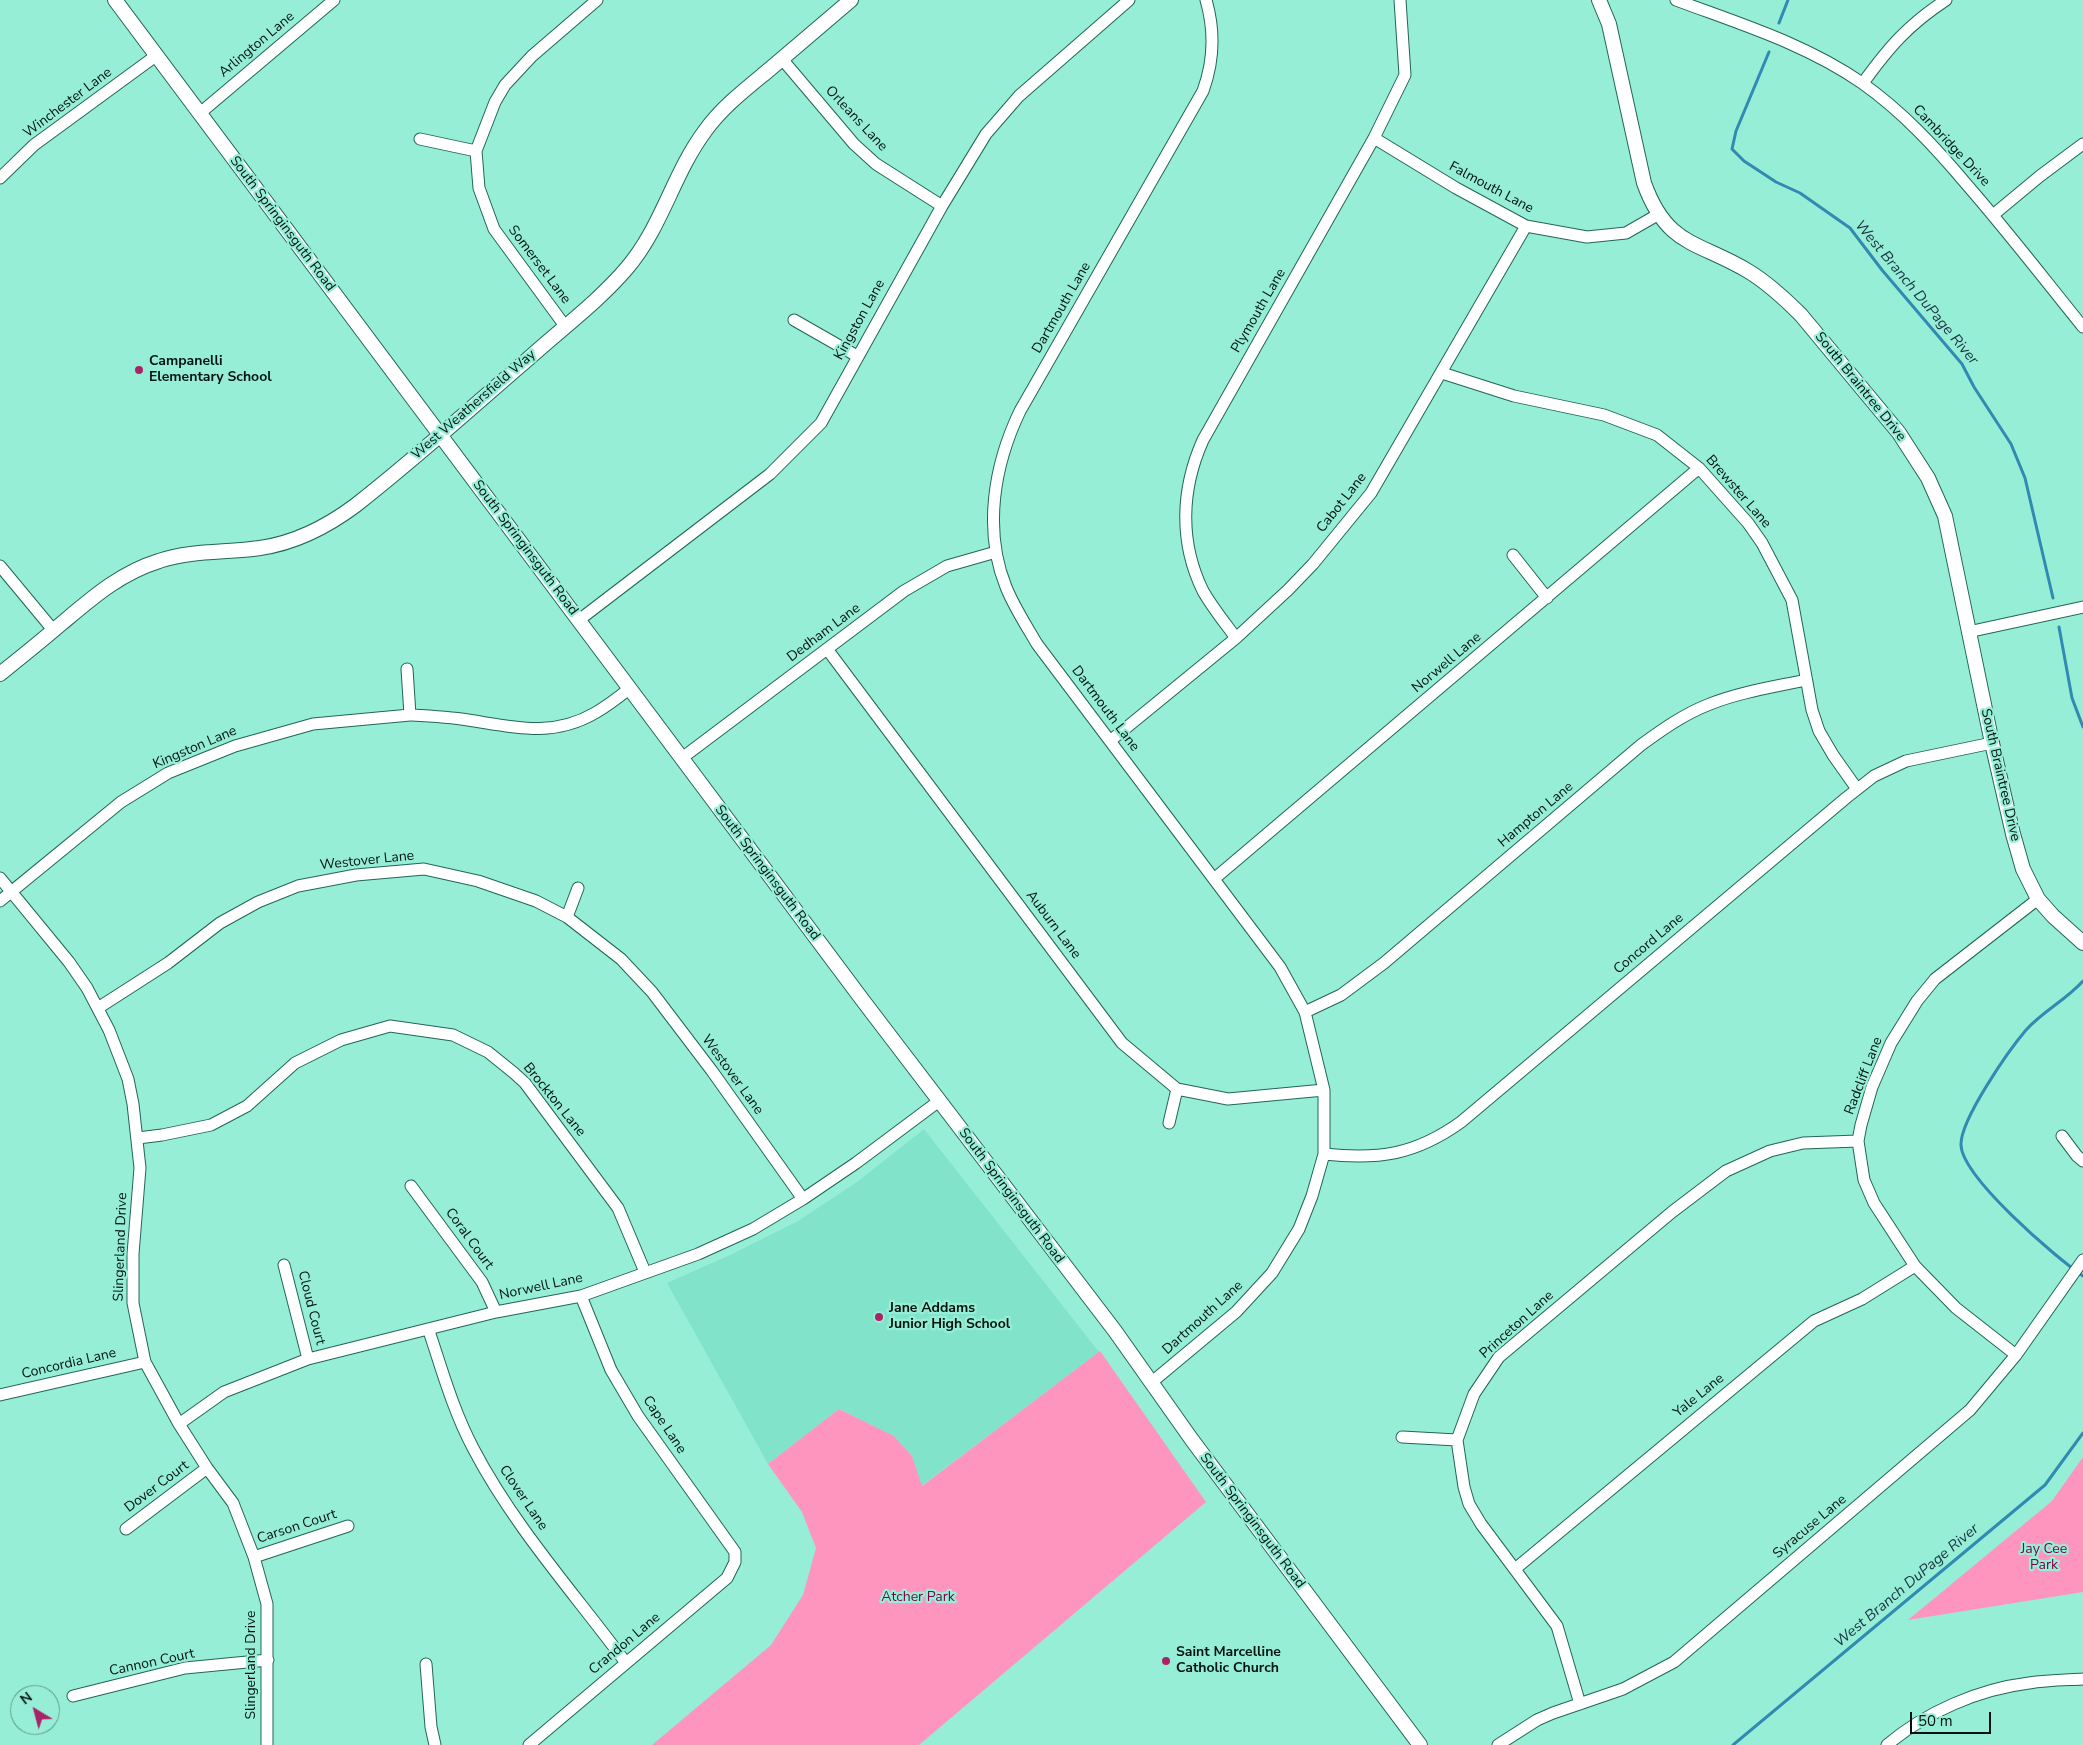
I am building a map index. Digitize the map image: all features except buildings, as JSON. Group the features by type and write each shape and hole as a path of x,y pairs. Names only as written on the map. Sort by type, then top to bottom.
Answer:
{"street":[{"name":"South Springinsguth Road","path":"115,0 939,1101 1109,1323 1192,1440 1420,1745"},
{"name":"Somerset Lane","path":"565,326 494,229 479,188 476,151 494,102 505,85 532,56 597,0"},
{"name":"West Weathersfield Way","path":"0,674 102,590 130,572 183,555 259,548 278,544 319,528 354,506 441,435 596,301 630,265 662,212 690,152 712,122 738,96 851,0"},
{"name":"Kingston Lane","path":"579,620 770,474 821,423 942,206 986,134 1019,96 1129,0"},
{"name":"Dartmouth Lane","path":"1152,1382 1236,1312 1272,1274 1288,1249 1305,1217 1324,1154 1324,1090 1305,1012 1280,967 1037,644 1018,612 1005,586 996,552 995,491 1010,432 1203,91 1210,66 1214,38 1206,0"},
{"name":"Plymouth Lane","path":"1236,638 1204,592 1190,554 1184,509 1194,464 1203,440 1374,138 1405,75 1402,7 1400,0"},
{"name":"South Braintree Drive","path":"1599,0 1609,24 1644,183 1650,199 1659,214 1681,238 1748,271 1802,315 1899,432 1928,478 1944,516 1992,743 2023,869 2038,899 2052,916 2083,943"},
{"name":"Cambridge Drive","path":"1676,0 1777,37 1808,51 1863,83 1908,119 1935,147 1993,215 2083,327"},
{"path":"1863,83 1912,23 1946,0"},
{"name":"Arlington Lane","path":"199,114 327,2"},
{"name":"Winchester Lane","path":"0,178 34,146 157,55"},
{"name":"Orleans Lane","path":"782,59 854,144 876,164 942,206"},
{"path":"420,138 476,151"},
{"name":"Falmouth Lane","path":"1374,138 1456,188 1526,226 1587,237 1626,233 1659,214"},
{"path":"1993,215 2040,176 2083,144"},
{"name":"Cabot Lane","path":"1110,741 1236,638 1313,564 1371,493 1526,226"},
{"path":"794,320 857,356"},
{"name":"Brewster Lane","path":"1442,373 1514,396 1604,415 1657,435 1699,468 1762,543 1792,600 1812,710 1832,754 1857,789"},
{"name":"Norwell Lane","path":"1214,879 1699,468"},
{"name":"Dedham Lane","path":"682,758 904,591 947,566 996,552"},
{"path":"1512,555 1547,598"},
{"path":"0,566 54,631"},
{"path":"1968,632 2083,607"},
{"name":"Auburn Lane","path":"827,649 1122,1043 1177,1088 1228,1099 1324,1090"},
{"path":"407,669 410,714"},
{"name":"Hampton Lane","path":"1305,1012 1342,995 1384,963 1641,745 1674,722 1710,704 1733,696 1806,680"},
{"name":"Kingston Lane","path":"0,901 121,802 168,773 235,746 313,724 410,714 466,720 520,729 551,728 576,722 595,713 630,688"},
{"name":"Concord Lane","path":"1324,1154 1370,1157 1396,1154 1422,1146 1452,1129 1857,789 1887,769 1906,761 1992,743"},
{"name":"Westover Lane","path":"98,1008 168,962 220,923 241,910 279,893 315,882 356,875 424,869 478,880 510,890 567,917 621,959 652,992 712,1071 803,1199"},
{"name":"Slingerland Drive","path":"0,878 69,962 98,1008 120,1053 128,1079 138,1138 140,1168 133,1254 133,1303 145,1362 179,1424 207,1468 233,1503 254,1557 267,1604 267,1745"},
{"path":"567,917 578,888"},
{"name":"Radcliff Lane","path":"2016,1355 1956,1308 1915,1266 1874,1203 1864,1180 1858,1141 1872,1087 1891,1043 1917,1001 1935,979 2038,899"},
{"name":"Brockton Lane","path":"138,1138 162,1136 212,1125 247,1106 295,1063 341,1040 390,1026 452,1035 488,1052 524,1083 618,1208 645,1272"},
{"path":"1169,1123 1177,1088"},
{"name":"Norwell Lane","path":"179,1424 224,1392 308,1359 429,1331 496,1312 581,1296 698,1254 753,1229 803,1199 856,1163 939,1101"},
{"path":"2062,1136 2077,1156 2083,1160"},
{"name":"Princeton Lane","path":"1580,1704 1557,1626 1469,1504 1464,1487 1457,1440 1474,1394 1499,1358 1704,1186 1747,1160 1770,1151 1803,1143 1858,1141"},
{"name":"Coral Court","path":"411,1186 482,1282 496,1312"},
{"name":"Syracuse Lane","path":"1498,1745 1537,1720 1623,1689 1674,1662 1948,1430 1988,1390 2016,1355 2082,1261"},
{"name":"Cloud Court","path":"284,1264 308,1359"},
{"name":"Yale Lane","path":"1515,1569 1814,1321 1862,1298 1915,1266"},
{"name":"Cape Lane","path":"581,1296 611,1370 638,1416 735,1552 736,1562"},
{"name":"Clover Lane","path":"429,1331 454,1406 490,1478 527,1532 626,1663"},
{"name":"Concordia Lane","path":"0,1395 145,1362"},
{"path":"1402,1437 1457,1440"},
{"name":"Dover Court","path":"126,1529 207,1468"},
{"name":"Carson Court","path":"254,1557 348,1526"},
{"name":"Crandon Lane","path":"529,1745 727,1578 736,1562"},
{"name":"Cannon Court","path":"73,1696 185,1668 268,1660"},
{"path":"426,1664 431,1728 435,1745"},
{"path":"1887,1745 1934,1714 1968,1698 2030,1682 2083,1679"}],"shaded area":[{"name":"Jane Addams Junior High School","path":"924,1129 1099,1352 921,1486 912,1456 894,1436 839,1409 768,1464 667,1283 730,1255 798,1221 857,1182"}],"green space":[{"name":"Atcher Park","path":"1100,1351 1206,1502 919,1745 652,1745 771,1645 803,1595 816,1548 802,1512 768,1464 839,1409 894,1436 912,1456 922,1486"},
{"name":"Jay Cee Park","path":"2083,1457 2083,1592 1908,1620 2052,1501"}],"waterway":[{"name":"West Branch DuPage River","path":"1779,23 1788,0"},
{"name":"West Branch DuPage River","path":"1769,52 1736,131 1732,149 1744,161 1776,182 1800,193 1850,228 1882,270 1962,364 1974,387 2011,444 2025,478 2053,598"},
{"name":"West Branch DuPage River","path":"2059,627 2072,698 2083,727"},
{"name":"West Branch DuPage River","path":"2083,981 2033,1023 2018,1040 1987,1086 1968,1119 1961,1145 1965,1159 1993,1196 2032,1235 2083,1276"},
{"name":"West Branch DuPage River","path":"1733,1745 2045,1485 2083,1433"}],"place":[{"name":"Campanelli Elementary School","path":"139,370"},
{"name":"Jane Addams Junior High School","path":"879,1317"},
{"name":"Saint Marcelline Catholic Church","path":"1166,1661"}]}
